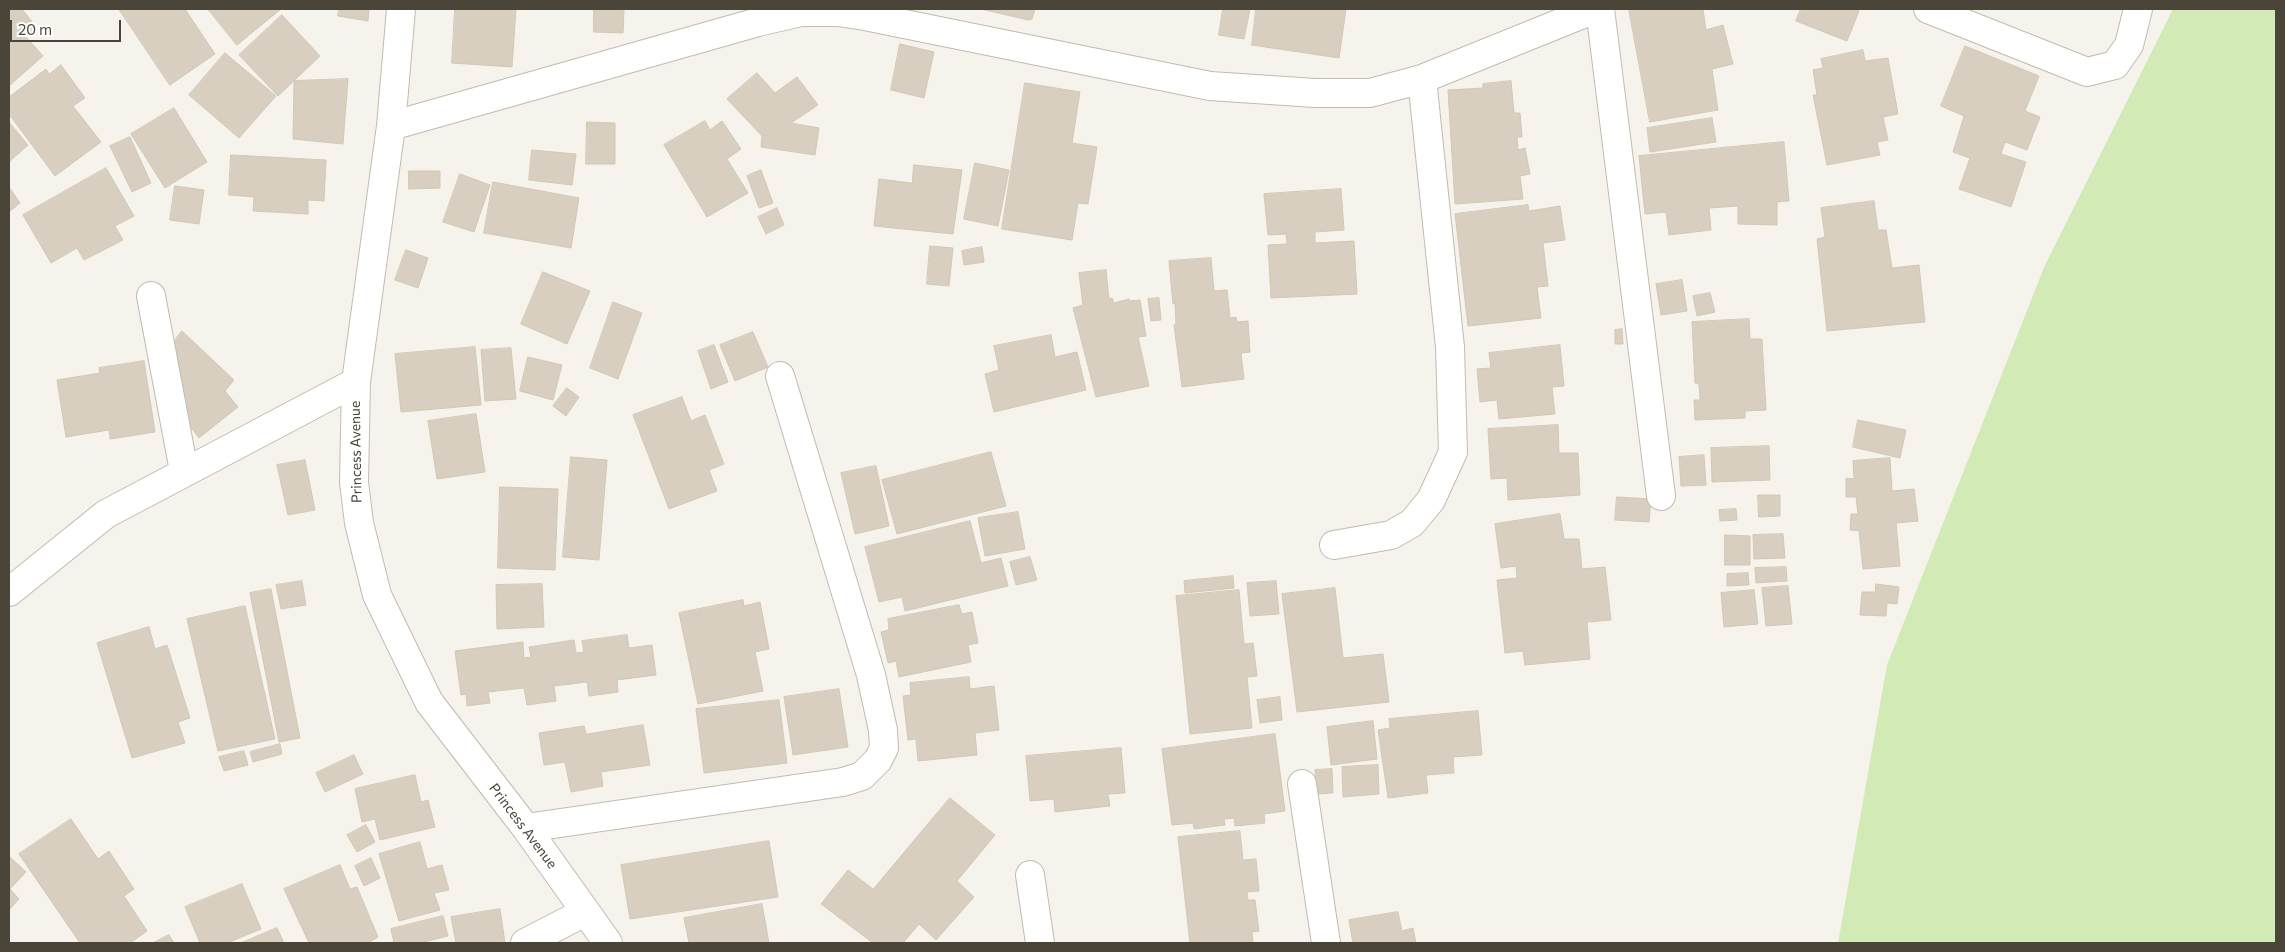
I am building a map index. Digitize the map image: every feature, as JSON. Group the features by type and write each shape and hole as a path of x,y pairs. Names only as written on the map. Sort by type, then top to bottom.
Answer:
{"street":[{"name":"Princess Avenue","path":"401,9 391,126 356,382 354,482 358,523 377,595 429,702 526,828 608,943"},
{"path":"391,126 758,22 801,12 838,12 865,16 1210,86 1315,93 1370,93 1422,79 1595,9"},
{"path":"1600,9 1661,496"},
{"path":"1928,9 2087,72 2115,65 2129,45 2138,9"},
{"path":"1334,545 1391,535 1412,523 1432,500 1453,452 1450,347 1422,79"},
{"path":"152,296 184,471"},
{"path":"526,828 843,782 862,776 878,760 884,748 883,730 871,675 780,376"},
{"path":"9,592 106,514 184,471 356,382"},
{"path":"1302,784 1326,943"},
{"path":"1030,876 1040,943"},
{"path":"525,943 586,912"}],"green space":[{"path":"2173,9 2276,9 2276,943 1838,943 1887,665 2045,265"}],"building":[{"path":"9,9 22,9 37,28 26,37 43,56 9,86"},
{"path":"119,9 185,9 215,54 170,85"},
{"path":"208,9 281,9 237,45"},
{"path":"339,9 369,9 368,21 338,16"},
{"path":"455,9 516,9 512,67 452,63"},
{"path":"594,9 624,9 623,33 594,32"},
{"path":"981,9 1035,9 1032,19 1029,20"},
{"path":"1223,9 1250,9 1244,39 1219,35"},
{"path":"1256,9 1346,9 1339,58 1252,45"},
{"path":"1629,9 1703,9 1706,30 1723,25 1733,64 1712,69 1718,110 1650,122"},
{"path":"1801,9 1854,9 1859,11 1847,41 1796,21"},
{"path":"282,15 320,56 278,96 239,55"},
{"path":"900,44 934,52 924,98 891,90"},
{"path":"1965,46 2039,76 2025,111 2040,117 2027,150 2005,142 2001,154 2026,162 2011,207 1959,189 1970,158 1953,152 1964,116 1941,106"},
{"path":"1863,50 1865,61 1888,58 1898,114 1883,117 1888,140 1877,142 1880,155 1827,165 1813,95 1817,95 1813,70 1823,68 1821,59"},
{"path":"225,53 276,96 239,138 189,95"},
{"path":"61,65 85,98 73,106 101,142 55,176 9,114 9,97 46,69 49,74"},
{"path":"757,73 775,93 797,77 818,105 791,123 819,128 815,155 761,147 762,136 727,99"},
{"path":"348,79 343,144 293,139 294,81"},
{"path":"1511,81 1514,113 1520,113 1522,137 1517,137 1518,150 1525,148 1530,174 1520,176 1523,199 1455,204 1448,90 1483,88 1483,84"},
{"path":"1025,83 1080,92 1072,143 1097,147 1088,204 1078,203 1072,240 1002,229"},
{"path":"174,108 207,162 165,188 131,134"},
{"path":"1712,118 1716,142 1650,152 1647,128"},
{"path":"705,121 710,130 722,121 741,149 727,159 748,193 707,217 664,145"},
{"path":"9,122 28,145 9,162"},
{"path":"587,122 615,123 615,164 586,164"},
{"path":"130,137 151,183 132,192 110,146"},
{"path":"1784,142 1789,201 1777,202 1777,225 1738,224 1738,206 1709,208 1711,230 1669,235 1666,212 1645,214 1639,156"},
{"path":"532,150 576,154 572,185 529,180"},
{"path":"231,155 326,160 324,201 308,200 308,214 253,211 254,197 229,195"},
{"path":"975,163 1009,170 998,226 964,219"},
{"path":"914,165 962,170 953,234 874,226 879,179 912,183"},
{"path":"106,168 134,216 115,226 123,240 84,260 77,248 51,263 23,215"},
{"path":"761,170 773,203 759,208 747,176"},
{"path":"409,171 440,171 440,188 409,189"},
{"path":"460,174 490,185 474,232 443,222"},
{"path":"493,182 579,198 571,248 484,233"},
{"path":"175,186 204,190 199,224 170,220"},
{"path":"9,187 20,203 9,212"},
{"path":"1341,189 1344,230 1315,232 1315,243 1354,241 1357,294 1271,298 1268,245 1287,244 1286,234 1268,235 1264,194"},
{"path":"1874,201 1878,230 1886,230 1892,268 1919,265 1925,322 1827,331 1817,239 1825,237 1821,208"},
{"path":"1528,205 1529,211 1560,206 1565,240 1543,243 1548,286 1537,287 1541,318 1468,326 1455,214"},
{"path":"777,208 784,225 766,234 758,217"},
{"path":"930,246 953,248 949,286 927,284"},
{"path":"982,247 984,262 964,265 962,251"},
{"path":"406,250 428,258 418,288 395,280"},
{"path":"1211,258 1214,291 1227,290 1230,318 1236,317 1237,322 1248,321 1250,352 1241,353 1244,379 1182,387 1174,325 1176,324 1175,303 1173,304 1169,261"},
{"path":"1106,270 1109,299 1112,298 1114,303 1129,299 1130,301 1140,300 1146,336 1138,337 1149,386 1096,397 1073,308 1083,305 1079,273"},
{"path":"543,272 590,291 567,344 521,324"},
{"path":"1682,280 1687,311 1661,315 1656,284"},
{"path":"1710,293 1715,312 1697,316 1693,296"},
{"path":"1159,298 1161,320 1151,321 1148,299"},
{"path":"613,302 642,313 618,379 590,368"},
{"path":"1749,319 1750,339 1762,339 1766,410 1745,411 1745,418 1695,420 1694,400 1700,400 1699,384 1695,383 1692,322"},
{"path":"1622,329 1623,344 1615,344 1615,330"},
{"path":"182,331 234,380 225,391 238,407 199,438 187,422 172,344"},
{"path":"753,332 768,367 735,381 720,345"},
{"path":"1051,335 1055,357 1077,352 1086,390 994,412 985,374 999,370 994,346"},
{"path":"714,345 728,382 711,389 698,351"},
{"path":"1560,345 1564,386 1552,387 1555,414 1499,419 1497,400 1480,402 1477,369 1491,368 1489,353"},
{"path":"475,347 481,405 401,412 395,354"},
{"path":"511,348 516,399 485,401 481,350"},
{"path":"528,357 562,365 553,400 520,391"},
{"path":"144,361 155,432 110,439 109,430 66,437 57,380 100,373 99,368"},
{"path":"567,388 579,397 566,416 553,406"},
{"path":"682,397 691,421 705,415 724,464 709,470 717,491 669,509 633,415"},
{"path":"476,414 485,472 437,479 428,421"},
{"path":"1858,420 1906,430 1900,458 1853,447"},
{"path":"1558,425 1559,453 1578,453 1580,495 1508,500 1507,478 1491,479 1488,429"},
{"path":"1769,446 1770,480 1712,482 1711,448"},
{"path":"991,452 1006,506 897,534 882,480"},
{"path":"1704,455 1706,485 1681,486 1679,457"},
{"path":"571,457 607,460 599,560 563,557"},
{"path":"1890,458 1892,491 1914,489 1918,521 1896,523 1900,566 1863,569 1859,531 1850,530 1851,514 1858,514 1856,497 1846,497 1846,478 1854,479 1853,461"},
{"path":"305,460 315,510 288,515 277,465"},
{"path":"876,466 889,526 855,534 841,473"},
{"path":"500,487 558,489 555,570 498,568"},
{"path":"1758,495 1780,495 1780,516 1759,517"},
{"path":"1617,497 1651,499 1649,522 1615,520"},
{"path":"1736,509 1737,520 1720,521 1719,510"},
{"path":"1018,512 1025,549 985,556 978,518"},
{"path":"1560,514 1564,539 1579,539 1582,569 1605,567 1611,620 1587,622 1590,659 1525,665 1523,651 1505,653 1497,580 1517,578 1516,566 1501,568 1495,524"},
{"path":"970,521 981,563 1001,558 1008,586 905,611 902,597 879,602 865,547"},
{"path":"1783,534 1785,558 1754,559 1753,535"},
{"path":"1725,535 1750,536 1750,565 1725,565"},
{"path":"1030,557 1037,580 1016,585 1010,562"},
{"path":"1786,567 1787,581 1756,583 1755,568"},
{"path":"1748,573 1749,585 1727,586 1727,574"},
{"path":"1233,576 1234,588 1185,593 1184,581"},
{"path":"302,581 306,605 281,609 276,585"},
{"path":"1276,581 1279,614 1250,616 1247,583"},
{"path":"542,584 544,627 497,629 496,585"},
{"path":"1876,584 1899,587 1897,604 1887,603 1886,616 1860,615 1862,592 1875,592"},
{"path":"1788,586 1792,624 1766,626 1762,588"},
{"path":"1335,588 1343,658 1383,654 1389,702 1297,712 1282,594"},
{"path":"271,589 300,738 279,742 250,593"},
{"path":"1239,590 1244,644 1253,643 1257,676 1247,677 1252,728 1190,734 1176,596"},
{"path":"1754,590 1758,624 1724,627 1721,593"},
{"path":"743,600 744,606 760,602 769,649 755,652 763,691 698,704 679,613"},
{"path":"959,605 962,614 972,612 978,643 968,645 971,662 899,677 896,661 888,663 881,632 889,630 888,619"},
{"path":"245,606 275,739 218,751 187,619"},
{"path":"149,627 155,649 167,645 190,718 178,722 185,743 132,758 97,643"},
{"path":"627,635 629,648 652,645 656,675 617,680 618,692 589,696 587,682 554,686 556,701 527,705 524,688 488,692 490,703 467,706 466,694 461,695 455,651 523,642 524,658 531,657 529,647 574,640 576,653 584,652 582,641"},
{"path":"969,677 970,689 994,686 999,730 975,733 977,755 918,761 916,739 908,740 903,696 911,695 910,683"},
{"path":"839,689 848,747 793,755 784,697"},
{"path":"1280,697 1282,720 1260,723 1257,700"},
{"path":"779,700 787,763 704,773 696,709"},
{"path":"1478,711 1482,755 1453,757 1454,773 1426,775 1428,793 1388,798 1378,730 1390,728 1389,719"},
{"path":"1373,721 1377,759 1331,765 1327,727"},
{"path":"643,725 650,765 601,772 603,786 571,792 565,762 544,765 539,733 584,726 586,734"},
{"path":"1275,734 1285,811 1264,814 1265,823 1235,826 1234,818 1224,819 1225,825 1194,829 1193,823 1172,825 1162,749"},
{"path":"280,744 282,754 253,762 250,752"},
{"path":"1121,748 1125,793 1108,794 1110,806 1055,812 1054,799 1030,801 1026,756"},
{"path":"244,751 248,765 224,771 219,757"},
{"path":"354,755 363,774 325,792 316,773"},
{"path":"1378,765 1379,794 1343,797 1342,767"},
{"path":"1332,769 1333,793 1316,794 1315,770"},
{"path":"415,775 421,802 428,800 435,827 380,840 375,819 362,822 355,789"},
{"path":"950,798 995,835 957,881 974,897 936,940 919,924 903,943 873,943 821,904 848,870 873,889"},
{"path":"71,819 98,859 109,851 134,889 124,896 147,931 130,943 80,943 19,854"},
{"path":"366,825 375,842 357,852 347,835"},
{"path":"1240,831 1243,860 1256,859 1259,891 1247,892 1248,900 1255,900 1259,931 1252,932 1253,943 1190,943 1178,837"},
{"path":"769,841 778,897 630,919 621,865"},
{"path":"420,842 427,869 442,865 449,890 434,893 440,910 399,921 379,854"},
{"path":"9,856 26,872 10,889 19,899 9,910"},
{"path":"371,858 380,878 364,886 355,866"},
{"path":"340,865 350,889 357,887 378,937 368,943 309,943 284,889"},
{"path":"242,884 261,929 227,943 200,943 185,907"},
{"path":"762,904 769,943 689,943 684,918"},
{"path":"500,909 505,943 456,943 451,917"},
{"path":"1398,912 1402,931 1413,928 1416,943 1353,943 1349,920"},
{"path":"443,916 448,936 420,943 394,943 391,929"},
{"path":"277,928 284,943 241,943"},
{"path":"169,935 174,943 153,943"}]}
